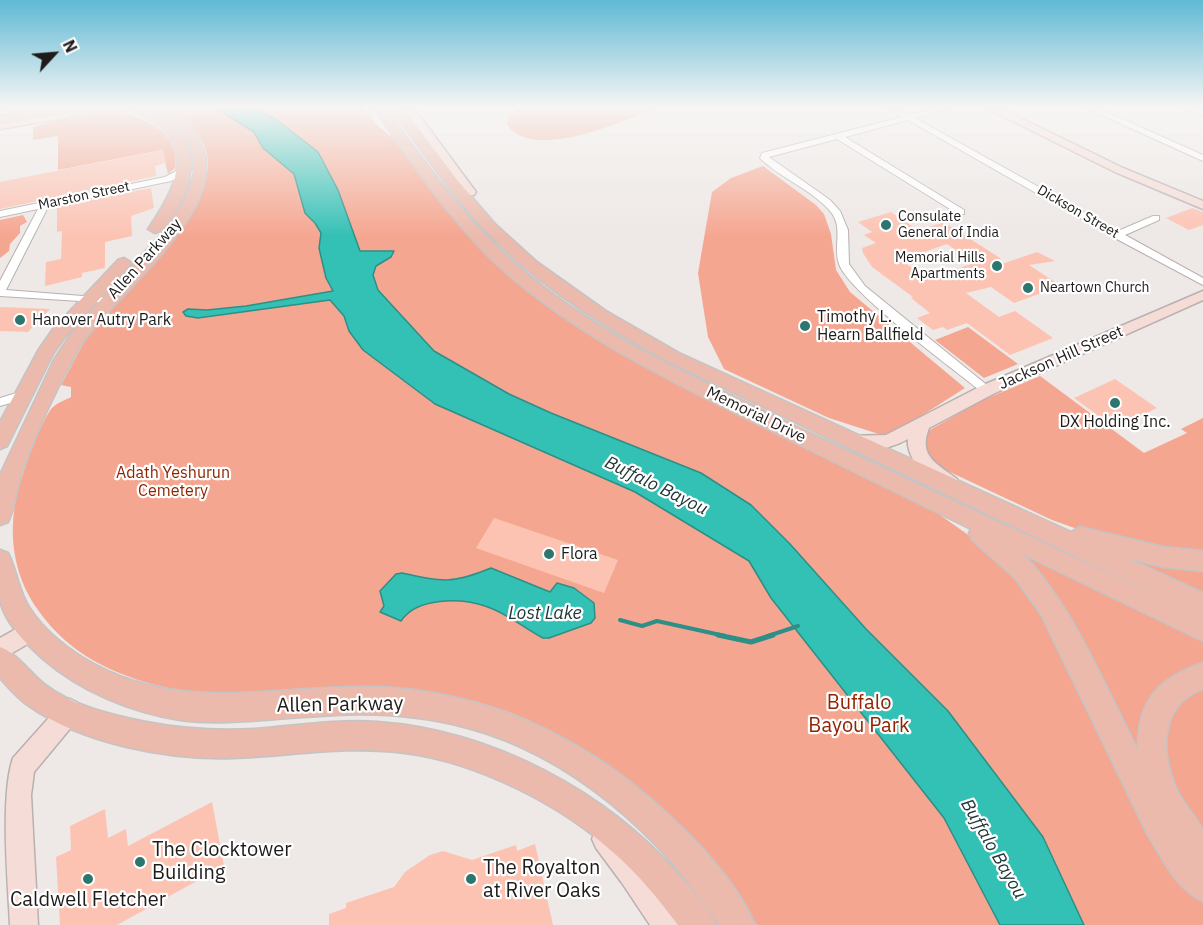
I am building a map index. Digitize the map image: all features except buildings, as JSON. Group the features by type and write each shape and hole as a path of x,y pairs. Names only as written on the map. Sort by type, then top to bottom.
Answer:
{"main road":[{"name":"Allen Parkway","path":"0,441 45,353 69,321 168,213 174,184 184,170 182,150"},
{"name":"Allen Parkway","path":"0,516 10,473 68,352 80,333 177,225 199,183 202,158 199,150"},
{"name":"Memorial Drive","path":"411,150 479,237 514,271 573,315 659,367 944,494 1028,524 1203,605"},
{"name":"Memorial Drive","path":"429,150 461,193 496,233 529,264 628,332 673,357 852,441 944,494 1203,629"},
{"path":"470,192 496,233"},
{"path":"10,473 14,438 30,405 23,395"},
{"path":"944,494 1010,556 1039,588 1057,619 1158,824 1178,855 1203,885"},
{"path":"1028,524 1155,556 1203,561"},
{"name":"Allen Parkway","path":"0,560 8,594 30,631 70,665 95,679 133,695 180,706 226,709 338,701 388,701 439,707 484,718 522,733 564,755 607,782 650,817 691,861 737,924"},
{"name":"Allen Parkway","path":"0,659 39,697 107,727 160,739 213,744 332,736 378,736 463,751 519,774 582,810 629,845 667,885 699,925"},
{"path":"1203,676 1179,685 1163,699 1154,716 1151,737 1153,759 1161,789 1180,825 1203,857"},
{"path":"285,740 295,704"}],"street":[{"path":"439,150 470,192"},
{"path":"786,150 764,156 827,202 837,213 843,230 844,264 861,288 987,390"},
{"path":"861,150 962,212"},
{"name":"Dickson Street","path":"966,150 1203,282"},
{"path":"1077,150 1203,205"},
{"path":"1185,150 1203,158"},
{"name":"Marston Street","path":"0,214 45,204 174,184"},
{"path":"45,204 0,292 108,301"},
{"path":"1116,235 1156,219"},
{"name":"Jackson Hill Street","path":"852,441 882,443 922,425 987,390 1203,295"},
{"path":"0,402 23,395"},
{"path":"922,425 916,438 916,451 944,494"},
{"path":"0,650 30,631"},
{"path":"24,925 18,795 22,767 70,711"},
{"path":"582,810 632,873 667,925"}],"green space":[{"path":"58,150 161,150 58,170"},
{"path":"162,150 174,150 175,168 168,174"},
{"name":"Buffalo Bayou Park","path":"205,150 406,150 452,216 483,251 508,274 567,319 653,371 930,508 984,546 1029,590 1190,890 1203,903 1203,925 757,925 711,862 685,833 628,780 563,737 512,713 462,698 393,688 256,695 202,693 175,689 109,669 75,648 46,621 22,582 14,551 13,535 15,503 19,487 33,446 48,414 52,408 71,397 71,387 61,385 89,333 180,228 204,186 208,165"},
{"path":"763,166 816,205 824,214 831,234 836,270 850,292 965,388 888,437 829,418 724,369 708,337 698,273 712,192 731,178"},
{"path":"23,215 27,222 20,226 20,233 10,244 9,251 0,258 0,220"},
{"path":"968,327 1018,364 984,378 935,340"},
{"path":"1040,376 1144,453 1187,433 1181,429 1203,418 1203,557 1094,535 1052,520 935,465 930,459 922,439 928,431 983,400"},
{"path":"1098,546 1203,568 1203,594"},
{"path":"1025,555 1203,637 1203,667 1168,679 1158,688 1152,699 1148,712 1143,762 1020,556"},
{"path":"1203,683 1203,845 1165,777 1165,716"}],"water":[{"name":"Buffalo Bayou","path":"266,150 318,152 338,190 360,251 394,251 391,257 376,266 373,275 378,290 434,351 509,394 701,473 751,505 790,544 866,629 948,711 1043,837 1084,925 1000,925 944,818 771,598 749,561 635,492 435,404 363,350 349,331 344,316 330,300 198,318 186,316 183,312 188,309 207,310 246,306 333,291 326,278 319,248 321,233 305,213 294,174"},
{"name":"Lost Lake","path":"491,568 550,592 557,583 574,588 594,603 595,618 591,623 543,638 500,612 475,603 452,601 428,604 408,613 401,621 380,612 384,606 380,591 396,574 447,580 467,577"}],"waterway":[{"path":"620,620 642,626 657,621 725,636"},
{"path":"768,636 798,626"},
{"path":"718,635 751,642 773,635"}],"place":[{"name":"Consulate General of India","path":"886,225"},
{"name":"Memorial Hills Apartments","path":"997,266"},
{"name":"Neartown Church","path":"1028,288"},
{"name":"Hanover Autry Park","path":"20,320"},
{"name":"Timothy L. Hearn Ballfield","path":"805,326"},
{"name":"DX Holding Inc.","path":"1115,403"},
{"name":"Flora","path":"549,554"},
{"name":"The Clocktower Building","path":"140,862"},
{"name":"Caldwell Fletcher","path":"88,879"},
{"name":"The Royalton at River Oaks","path":"471,879"}],"park label":[{"name":"Adath Yeshurun Cemetery","path":"173,482"}]}
